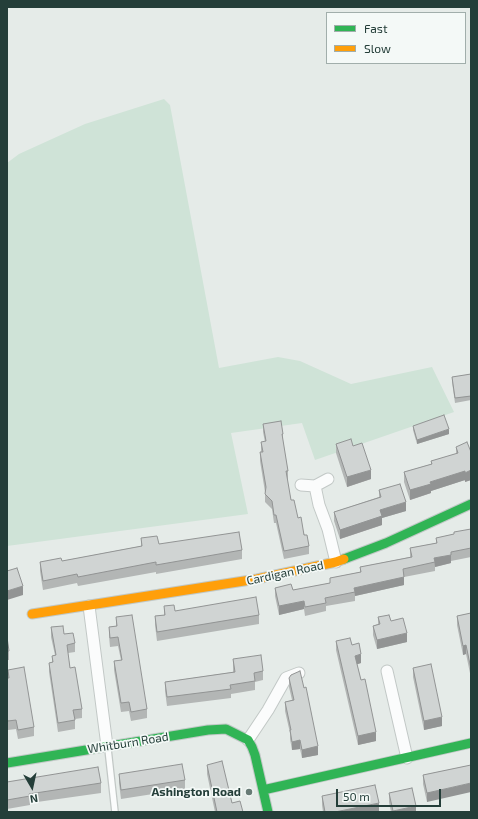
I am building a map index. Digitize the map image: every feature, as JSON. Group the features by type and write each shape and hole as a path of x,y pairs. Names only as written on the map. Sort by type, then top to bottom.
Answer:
{"street":[{"path":"301,485 315,486 328,480"},
{"path":"315,486 319,505 328,528 336,562"},
{"name":"Cardigan Road","path":"32,614 257,579 336,562 386,543 471,504"},
{"path":"89,606 107,746"},
{"path":"387,671 406,758"},
{"path":"268,812 255,755 248,740 268,710 286,678 299,673"},
{"name":"Whitburn Road","path":"7,762 217,728 232,731 248,740"},
{"path":"263,790 471,744"}],"lane":[{"path":"107,746 115,812"}],"green space":[{"path":"164,99 170,105 219,368 278,357 300,361 351,384 432,367 454,412 315,460 302,423 231,433 248,514 7,546 7,163 19,154 85,124"}],"building":[{"path":"471,374 471,396 455,398 452,377"},
{"path":"444,415 449,429 417,440 413,426"},
{"path":"281,421 288,471 286,471 291,500 294,500 298,518 301,517 304,535 307,535 309,546 284,551 276,515 274,515 272,501 265,494 266,487 260,452 263,452 261,442 266,441 263,424"},
{"path":"351,439 353,446 362,443 371,470 347,477 336,444"},
{"path":"467,442 471,452 471,470 430,482 431,484 410,490 404,472 432,464 431,461 458,453 456,447"},
{"path":"400,484 406,502 380,510 382,516 340,530 334,512 381,497 379,490"},
{"path":"471,529 471,548 451,552 451,555 434,558 435,562 403,569 404,577 354,588 355,592 325,598 326,603 305,607 304,601 279,606 275,588 291,584 293,590 330,583 330,578 361,572 360,567 412,557 410,548 437,543 436,538 454,534 454,532"},
{"path":"239,532 242,550 156,565 156,562 78,577 77,574 43,581 40,562 61,558 62,561 142,546 141,538 157,536 159,544"},
{"path":"17,568 23,586 7,591 7,571"},
{"path":"256,597 259,615 157,632 155,616 165,615 164,606 174,605 175,611"},
{"path":"471,613 471,669 466,645 463,646 457,616"},
{"path":"132,615 147,709 131,712 129,702 121,703 114,661 122,660 118,637 110,638 109,627 117,626 116,617"},
{"path":"389,615 391,621 403,618 407,633 377,640 373,626 380,624 378,617"},
{"path":"63,626 64,634 73,633 75,643 67,645 70,668 75,667 82,709 73,710 75,720 58,723 49,663 53,662 52,656 56,655 51,627"},
{"path":"7,637 9,651 7,651"},
{"path":"350,638 352,645 359,643 361,654 355,656 361,680 365,679 376,732 358,736 336,641"},
{"path":"261,655 263,671 254,673 255,681 230,685 231,689 167,697 165,682 235,672 233,659"},
{"path":"431,664 442,717 424,721 413,668"},
{"path":"24,667 34,727 18,730 16,720 8,721 7,718 7,678 9,678 8,670"},
{"path":"300,671 304,688 306,687 318,746 302,750 300,740 292,742 285,702 294,700 289,678 291,675"},
{"path":"222,761 232,803 240,801 243,812 217,812 207,765"},
{"path":"182,764 185,780 121,790 119,774"},
{"path":"471,765 471,783 427,793 423,775"},
{"path":"98,767 101,783 29,794 30,796 7,800 7,782"},
{"path":"375,785 379,803 335,812 325,812 322,796"},
{"path":"412,788 416,806 393,811 389,793"}],"traffic: fast":[{"path":"344,559 386,543 471,504"},
{"path":"7,763 208,730 226,729 248,740 252,747 268,812"},
{"path":"263,790 471,743"}],"traffic: slow":[{"path":"32,614 257,579 344,559"}],"place":[{"name":"Ashington Road","path":"249,792"}]}
